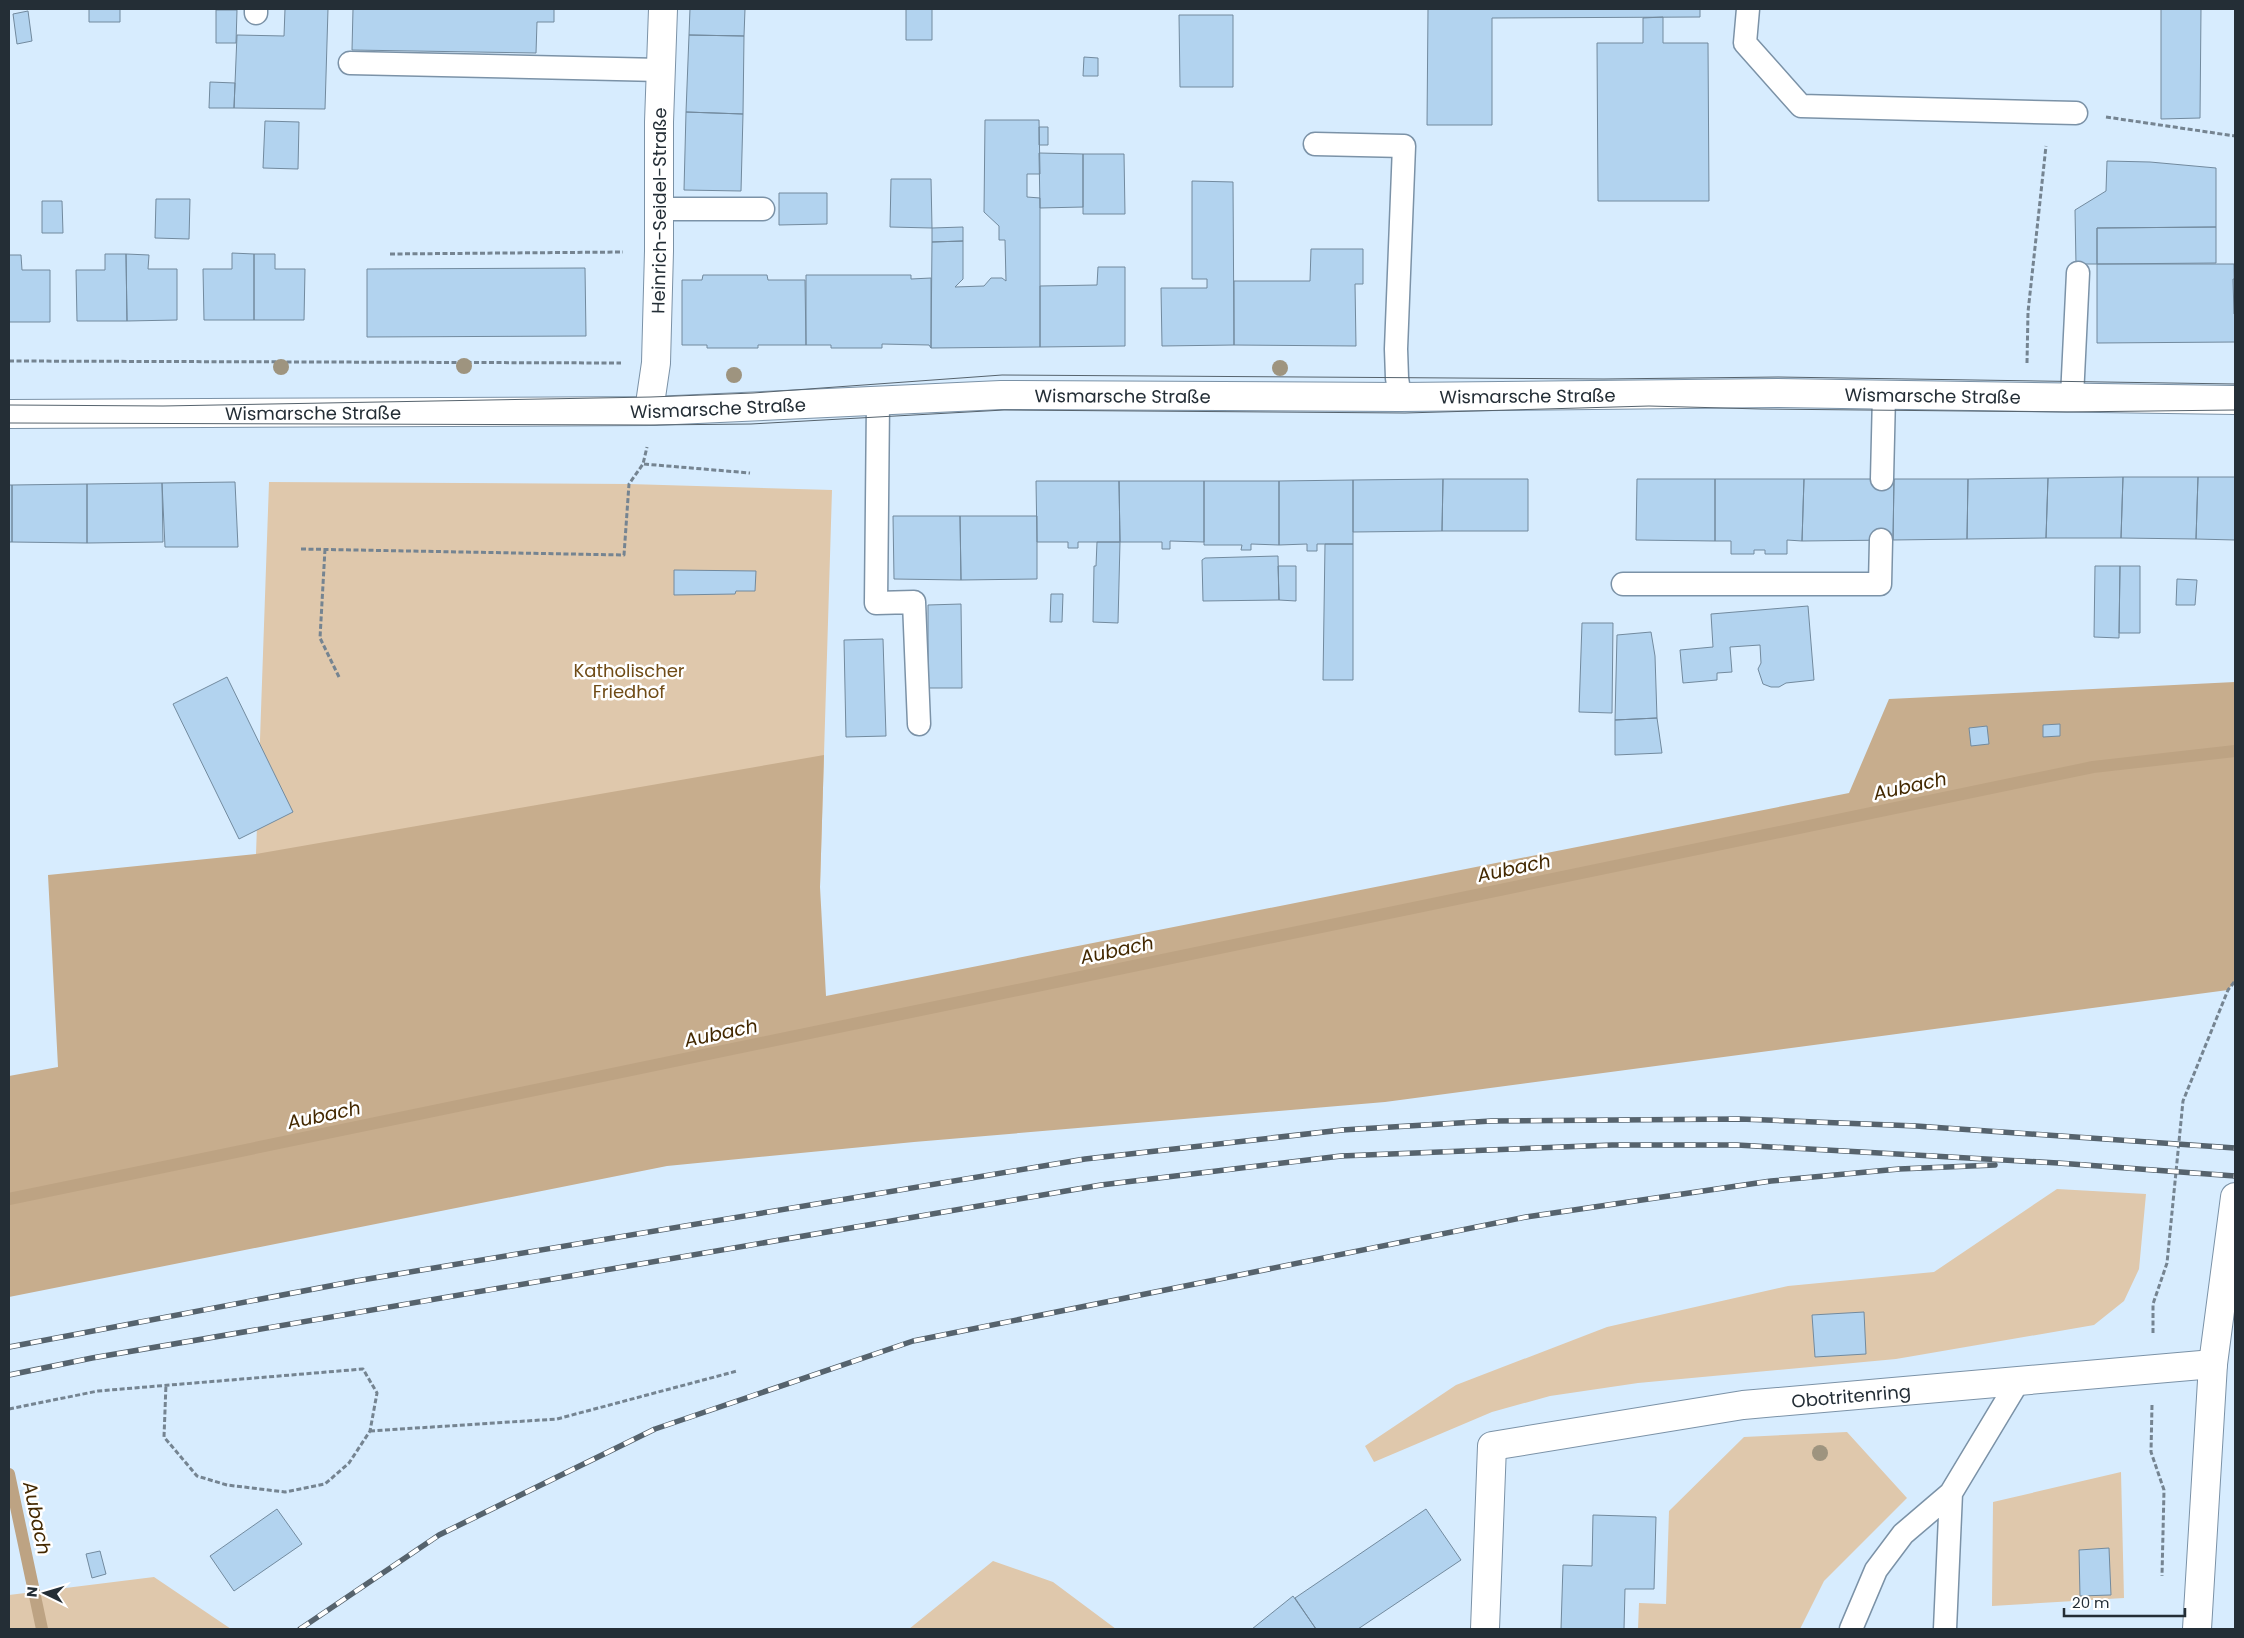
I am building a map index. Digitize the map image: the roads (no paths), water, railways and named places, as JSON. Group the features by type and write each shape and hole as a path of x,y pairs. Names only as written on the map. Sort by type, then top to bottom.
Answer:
{"main road":[{"name":"Heinrich-Seidel-Straße","path":"653,411 651,397 656,363 660,70 663,9"},
{"name":"Wismarsche Straße","path":"9,414 653,411 1001,395 1400,397 1777,393 2235,400"},
{"path":"2197,1629 2213,1364 2235,1197"},
{"name":"Obotritenring","path":"1485,1629 1492,1446 1743,1405 2019,1380 2152,1371 2213,1364"}],"lane":[{"path":"1748,9 1745,43 1801,106 2076,113"},
{"path":"350,63 660,70"},
{"path":"1315,144 1404,146 1396,349 1396,378 1400,397"},
{"path":"659,209 763,209"},
{"path":"2072,397 2078,273"},
{"path":"1882,479 1884,395"},
{"path":"878,402 876,603 914,602 918,724"},
{"path":"1623,584 1880,584 1882,540"},
{"path":"1851,1629 1876,1570 1903,1534 1951,1494 2019,1380"},
{"path":"1945,1629 1951,1494"}],"waterway":[{"name":"Aubach","path":"9,1199 2093,767 2235,751"},
{"name":"Aubach","path":"9,1474 42,1629"}],"tram line":[{"path":"9,405 163,406 651,397 753,393 1002,375 1604,379 1778,377 2235,384"},
{"path":"9,423 751,424 1004,410 1405,413 1649,406 2067,412 2235,410"}],"railway":[{"path":"9,1347 356,1281 1085,1159 1342,1130 1491,1121 1740,1119 1916,1126 2235,1148"},
{"path":"9,1375 92,1358 1101,1185 1341,1156 1612,1145 1737,1145 2058,1163 2235,1176"},
{"path":"300,1629 439,1535 655,1429 913,1341 1526,1217 1771,1181 1899,1169 1995,1165"}],"park label":[{"name":"Katholischer Friedhof","path":"629,680"}]}
